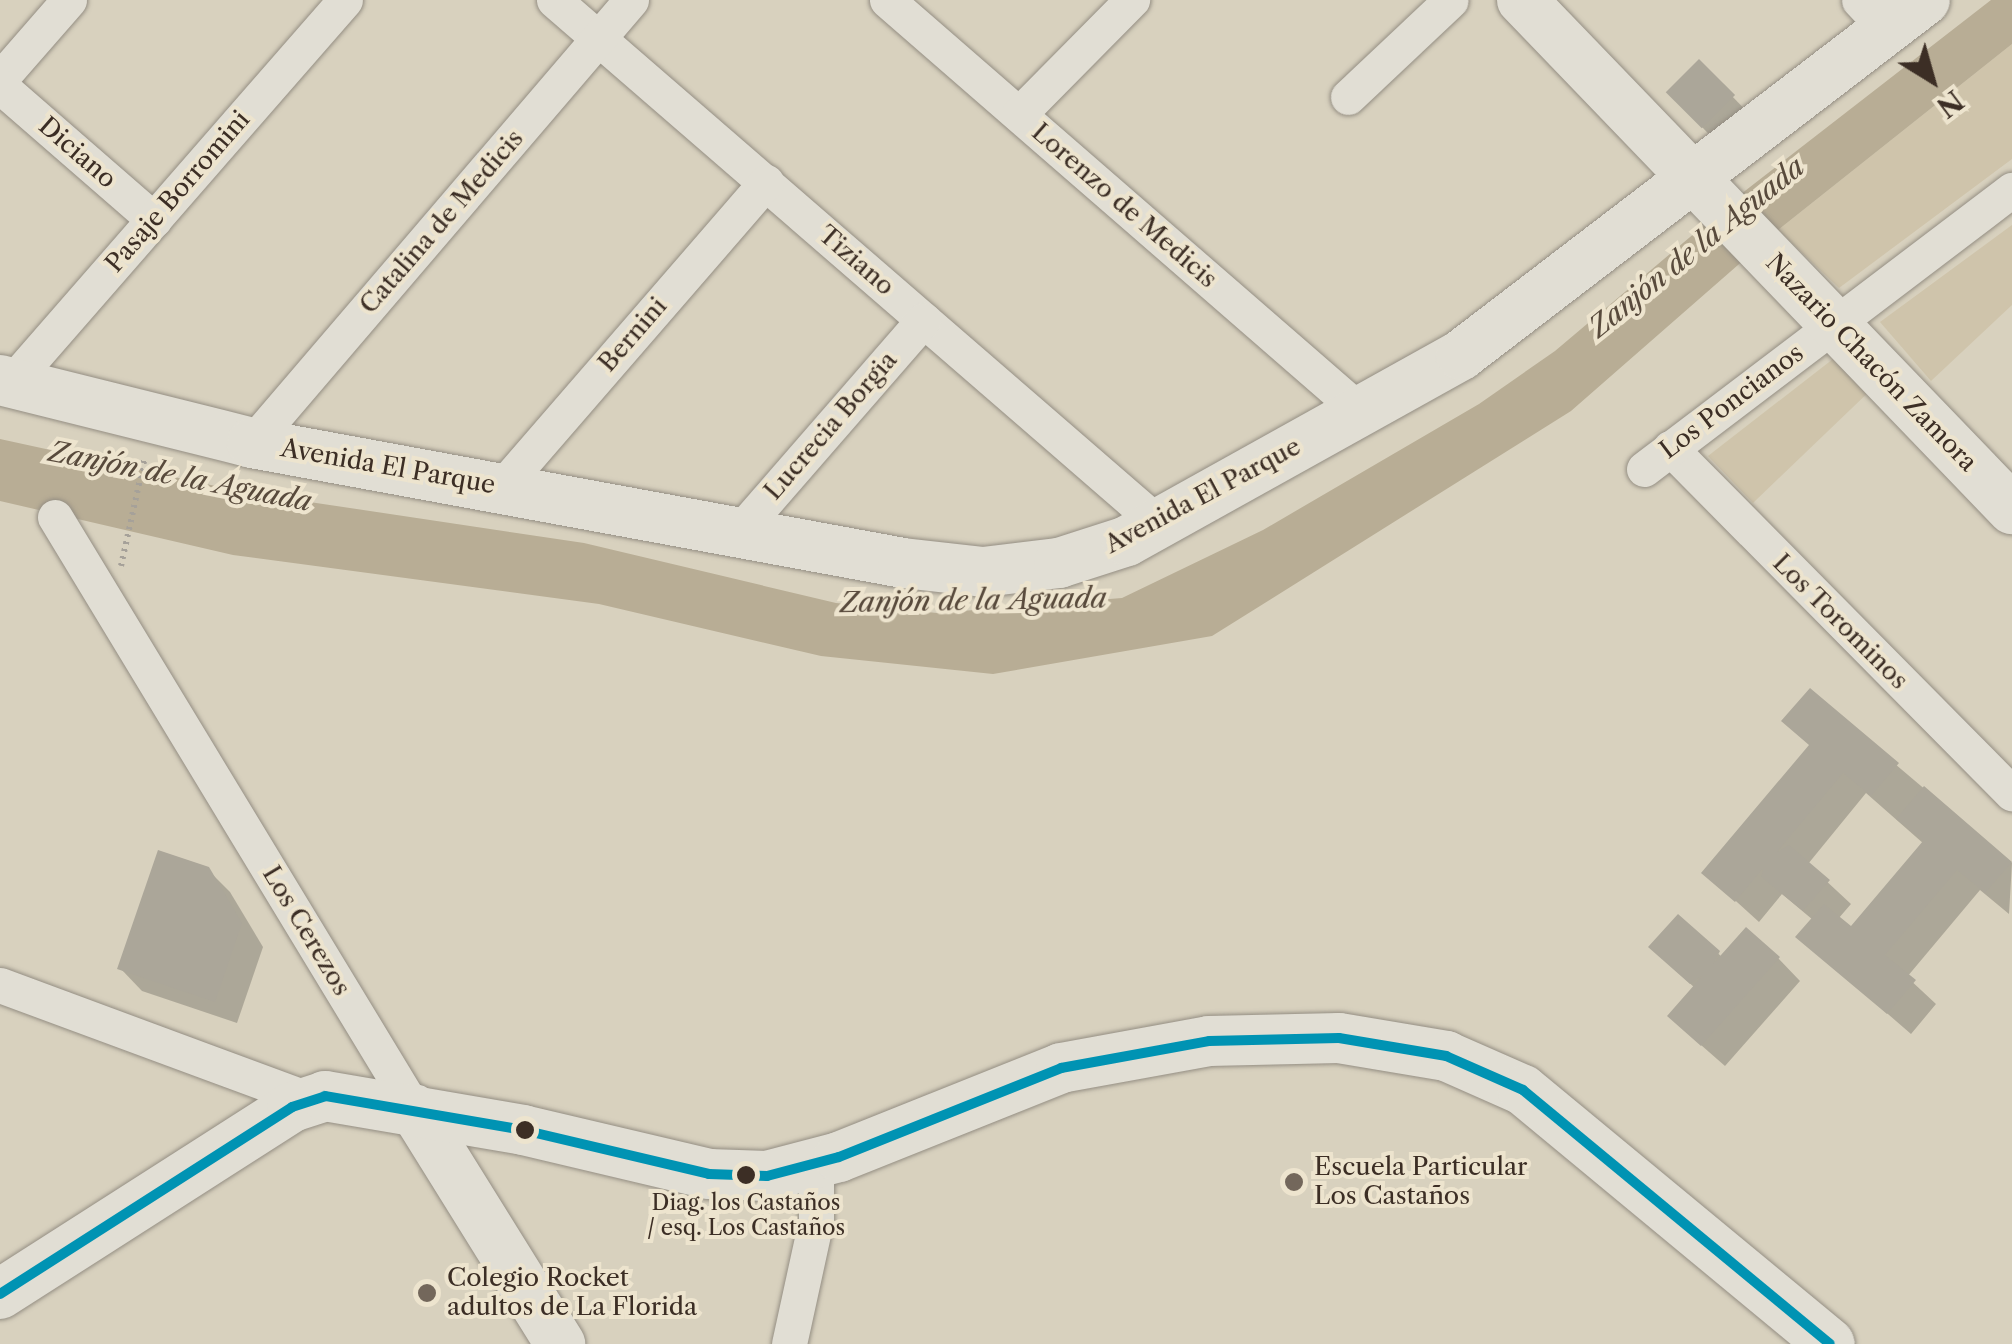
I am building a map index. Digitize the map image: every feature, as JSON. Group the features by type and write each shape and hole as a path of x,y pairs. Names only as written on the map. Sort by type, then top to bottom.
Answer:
{"street":[{"path":"0,82 69,0"},
{"name":"Pasaje Borromini","path":"6,381 154,220 344,0"},
{"name":"Tiziano","path":"554,0 1158,524"},
{"name":"Catalina de Medicis","path":"252,443 632,0"},
{"name":"Lorenzo de Medicis","path":"887,0 1361,412"},
{"path":"1019,114 1132,0"},
{"path":"1348,97 1451,0"},
{"name":"Nazario Chacón Zamora","path":"1522,0 2012,509"},
{"name":"Avenida El Parque","path":"6,381 252,443 739,532 983,572 1094,554 1158,524 1361,412 1496,331 1702,188 1890,10"},
{"name":"Diciano","path":"0,82 154,220"},
{"name":"Bernini","path":"500,488 766,182"},
{"name":"Los Poncianos","path":"1657,459 2012,190"},
{"name":"Lucrecia Borgia","path":"739,532 923,320"},
{"name":"Los Torominos","path":"1657,459 2012,794"},
{"name":"Los Cerezos","path":"54,517 560,1344"},
{"path":"0,985 309,1099 354,1096 738,1177 816,1165 1008,1084 1110,1056 1274,1037 1411,1047 1486,1070 1552,1109 1830,1344"},
{"path":"0,1294 309,1099"},
{"path":"470,1194 470,1170 482,1150 500,1135 523,1130"},
{"path":"789,1344 816,1220 816,1165"}],"path":[{"path":"130,539 146,449"}],"shaded area":[{"path":"2012,44 2012,159 1839,288 1778,230"},
{"path":"2012,225 2012,305 1931,381 1880,322"},
{"path":"1842,352 1875,386 1753,503 1708,456"}],"water":[{"name":"Zanjón de la Aguada","path":"1991,0 2012,0 2012,44 1778,230 1571,411 1212,636 993,674 821,656 599,604 233,555 0,501 0,439 243,492 584,543 836,603 937,613 1122,598 1263,530 1479,404 1555,351 1741,194"}],"building":[{"path":"1699,59 1735,95 1702,128 1666,92"},
{"path":"1810,688 1899,763 1871,796 1843,773 1777,852 1789,845 1830,880 1803,911 1761,877 1764,867 1735,902 1701,873 1809,745 1781,721"},
{"path":"1924,786 2012,862 1985,893 1957,870 1885,955 1916,980 1887,1014 1795,937 1824,904 1851,926 1923,841 1896,819"},
{"path":"158,850 209,867 242,923 215,1002 117,969"},
{"path":"1678,914 1720,951 1713,964 1746,927 1780,957 1701,1046 1667,1016 1703,975 1690,984 1648,947"}],"transit line":[{"path":"0,1294 292,1107 325,1096 523,1130 709,1174 767,1176 839,1157 1061,1068 1209,1041 1339,1038 1446,1056 1523,1090 1830,1344"}],"place":[{"name":"Diag. los Castaños / esq. Los Castaños","path":"746,1175"},
{"name":"Escuela Particular Los Castaños","path":"1294,1182"},
{"name":"Colegio Rocket adultos de La Florida","path":"427,1293"}]}
